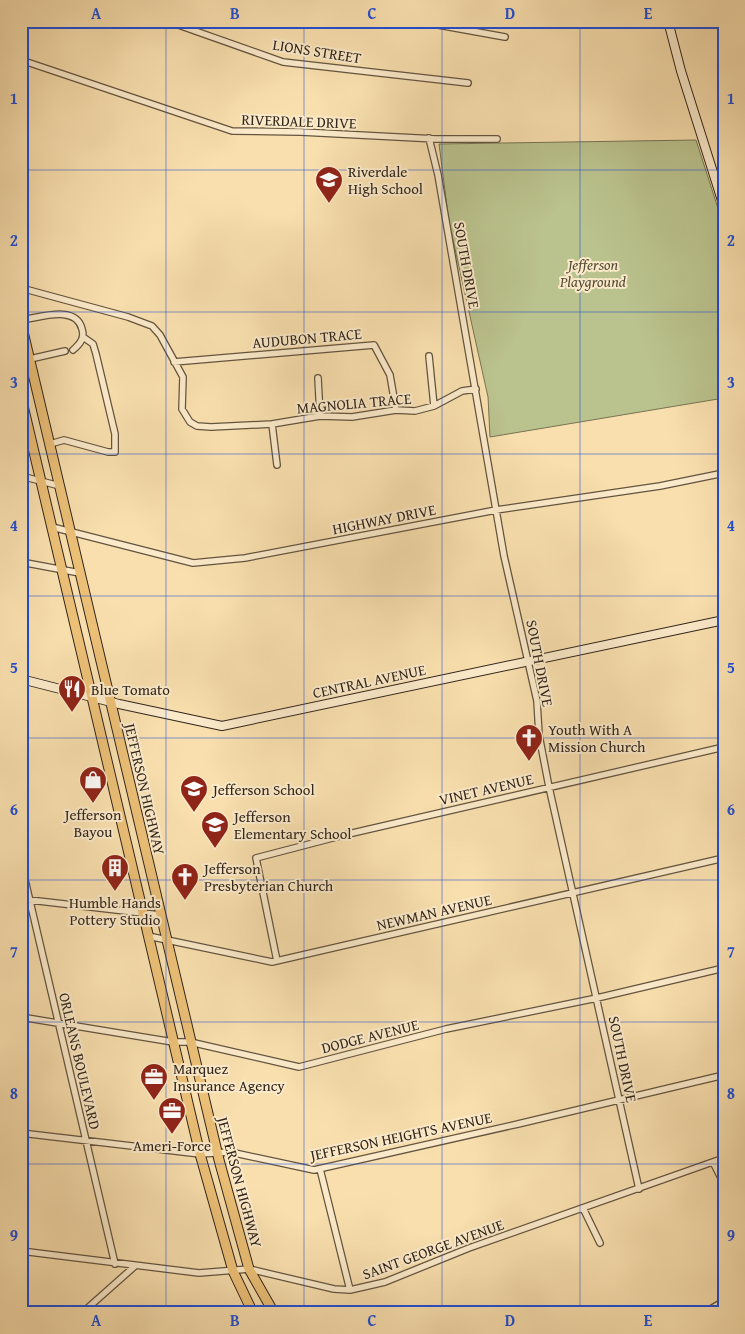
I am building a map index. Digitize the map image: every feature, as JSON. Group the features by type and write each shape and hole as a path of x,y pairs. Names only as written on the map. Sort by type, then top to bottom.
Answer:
{"main road":[{"path":"668,21 681,71 724,207"},
{"name":"JEFFERSON HIGHWAY","path":"21,322 165,940 217,1154 249,1269 274,1313"},
{"name":"JEFFERSON HIGHWAY","path":"21,397 200,1154 233,1271 253,1313"},
{"name":"CENTRAL AVENUE","path":"21,679 110,702 222,726 724,620"}],"street":[{"name":"LIONS STREET","path":"167,21 284,62 468,83"},
{"path":"416,21 505,36"},
{"name":"RIVERDALE DRIVE","path":"21,60 232,131 497,139"},
{"name":"SOUTH DRIVE","path":"429,138 438,174 496,510 537,701 539,735 549,787 639,1190"},
{"path":"21,288 128,317 152,326 160,335 183,377 182,409 190,422 197,426 211,427 272,424 277,466"},
{"path":"21,322 61,314 74,316 80,322 83,336 93,344 116,434 116,452 108,452 64,440 50,444"},
{"path":"73,350 83,336"},
{"name":"AUDUBON TRACE","path":"174,362 374,345 390,375 396,410"},
{"path":"30,359 65,351"},
{"path":"429,356 434,406"},
{"path":"318,378 320,416"},
{"name":"MAGNOLIA TRACE","path":"272,424 320,416 352,417 396,410 415,411 434,406 462,391 476,389"},
{"name":"HIGHWAY DRIVE","path":"52,527 70,530 193,563 245,558 496,510 660,486 724,473"},
{"path":"21,476 60,486"},
{"path":"21,562 80,573"},
{"name":"VINET AVENUE","path":"277,961 256,858 724,747"},
{"name":"NEWMAN AVENUE","path":"148,936 277,961 724,858"},
{"name":"ORLEANS BOULEVARD","path":"21,863 57,1022 116,1264"},
{"path":"21,899 160,915"},
{"name":"DODGE AVENUE","path":"21,1017 173,1042 190,1042 299,1067 446,1029 597,998 724,968"},
{"name":"JEFFERSON HEIGHTS AVENUE","path":"21,1133 200,1154 230,1152 306,1169 320,1169 619,1101 724,1075"},
{"name":"SAINT GEORGE AVENUE","path":"21,1251 199,1273 249,1269 309,1284 350,1290 385,1282 469,1248 639,1190 724,1158"},
{"path":"713,1162 724,1184"},
{"path":"320,1169 350,1290"},
{"path":"583,1208 600,1243"},
{"path":"82,1313 135,1266"},
{"path":"704,1313 724,1301"}],"green space":[{"name":"Jefferson Playground","path":"696,140 724,227 724,398 490,437 488,397 449,222 439,144"}],"place":[{"name":"Riverdale High School","path":"329,204"},
{"name":"Blue Tomato","path":"72,713"},
{"name":"Youth With A Mission Church","path":"529,762"},
{"name":"Jefferson Bayou","path":"93,804"},
{"name":"Jefferson School","path":"194,813"},
{"name":"Jefferson Elementary School","path":"215,849"},
{"name":"Humble Hands Pottery Studio","path":"115,892"},
{"name":"Jefferson Presbyterian Church","path":"185,901"},
{"name":"Marquez Insurance Agency","path":"154,1101"},
{"name":"Ameri-Force","path":"172,1135"}]}
